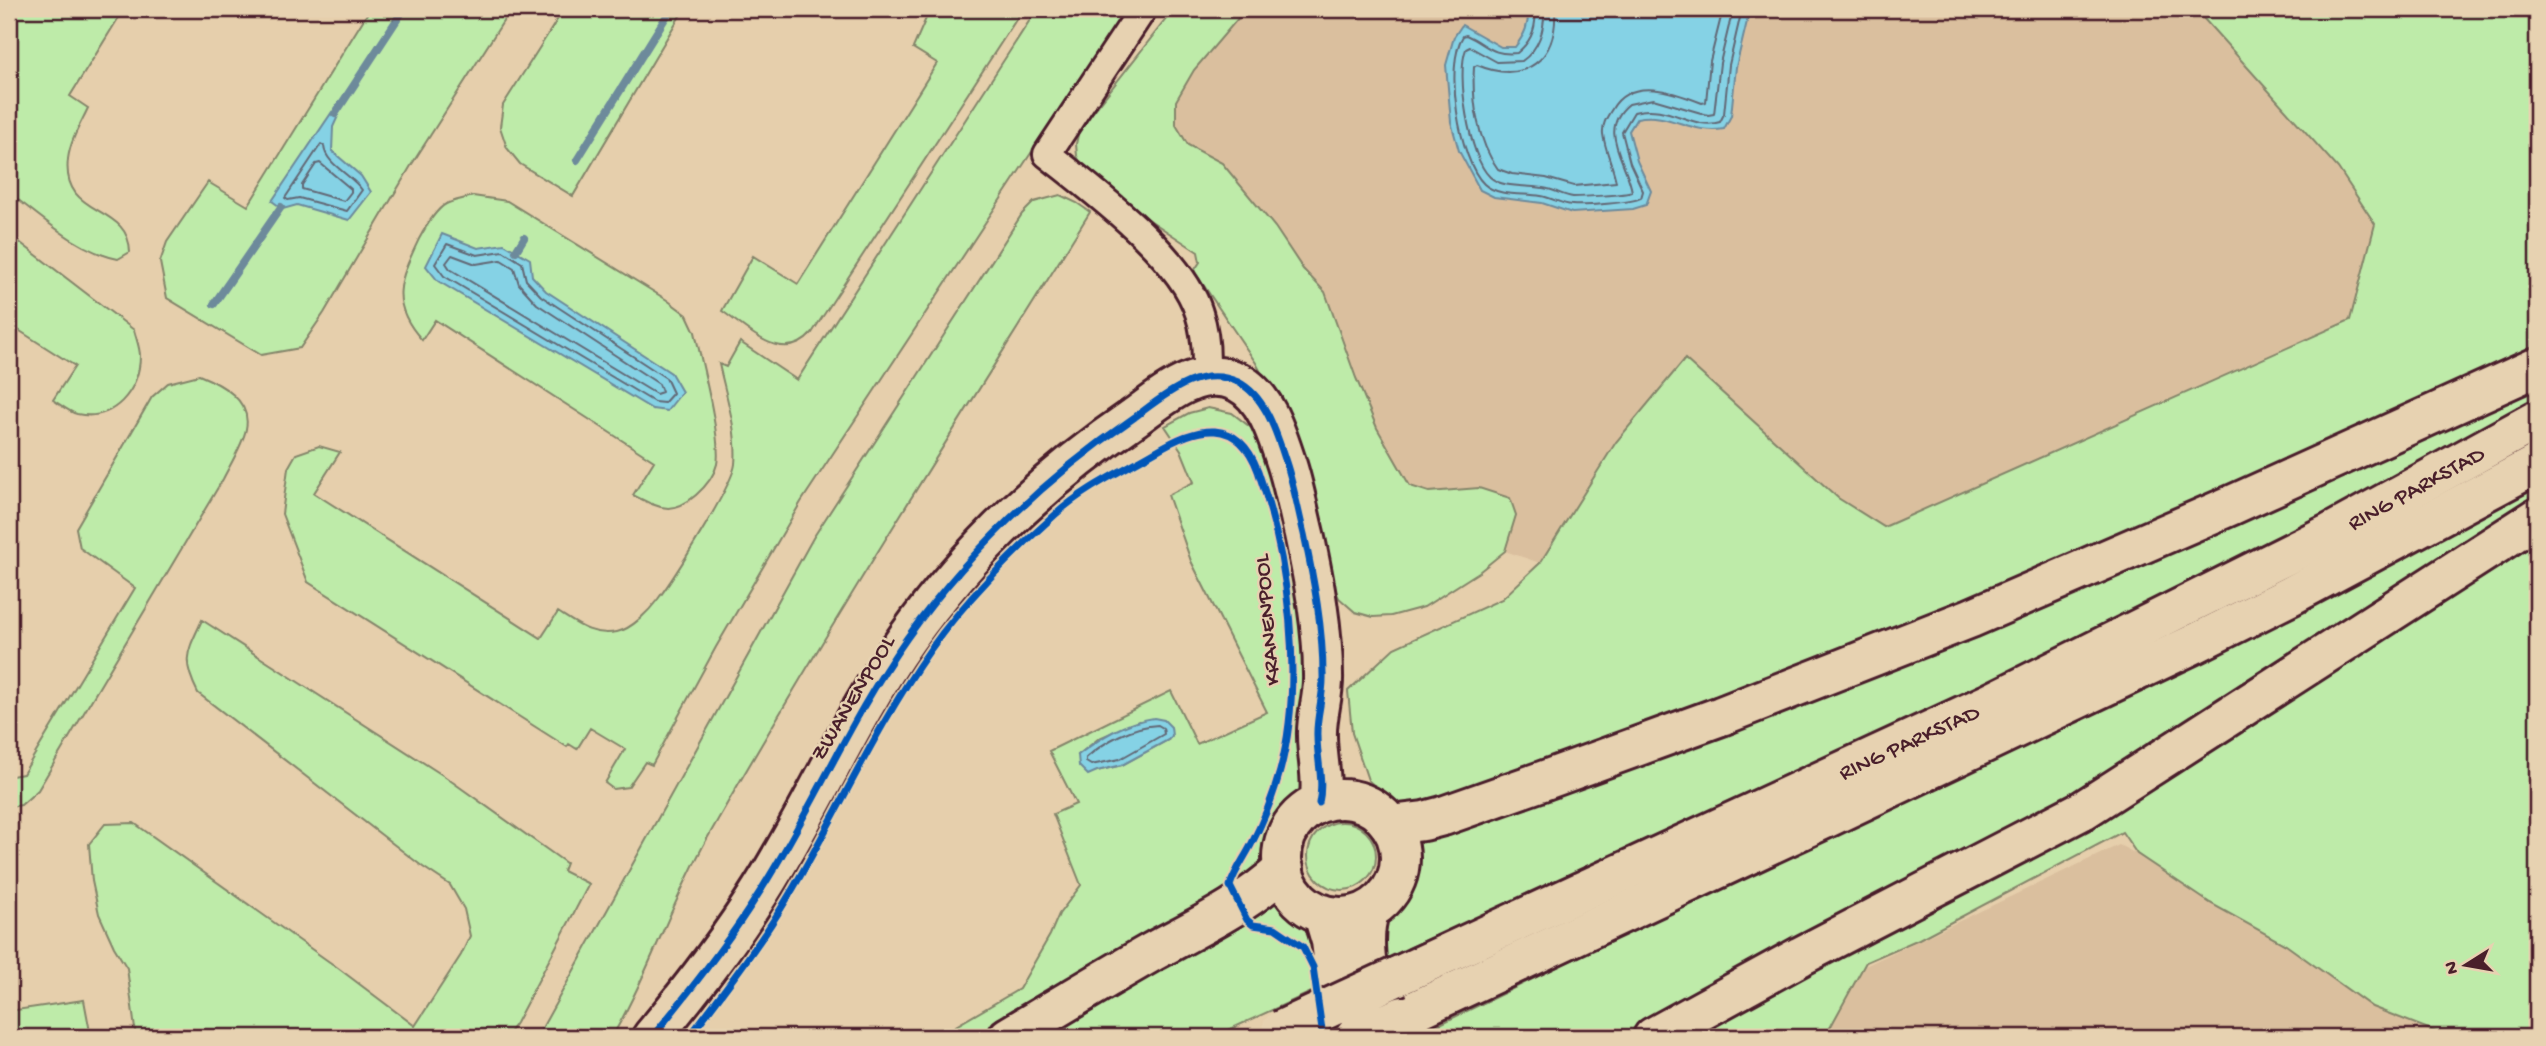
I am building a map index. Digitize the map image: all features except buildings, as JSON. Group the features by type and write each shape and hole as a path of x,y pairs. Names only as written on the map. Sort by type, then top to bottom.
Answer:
{"main road":[{"path":"1390,825 1424,821 1532,784 1721,716 1970,618 2232,505 2537,367"},
{"name":"KRANENPOOL","path":"1205,377 1235,381 1251,392 1267,415 1279,442 1296,499 1314,582 1324,679 1342,732 1334,802"},
{"name":"ZWANENPOOL","path":"652,1037 708,971 762,889 906,639 951,583 1036,493 1073,462 1166,394 1190,381 1205,377"},
{"name":"RING PARKSTAD","path":"1273,1034 1990,704 2330,533 2537,420"},
{"name":"RING PARKSTAD","path":"1355,1037 1390,1026 2196,643 2537,464"},
{"path":"1653,1037 1801,956 2082,810 2537,519"},
{"path":"1334,802 1372,808 1390,825 1399,847 1398,872 1388,894 1370,909 1342,917 1323,914 1293,892 1282,856 1289,830 1307,810 1334,802"},
{"path":"1008,1037 1106,978 1239,904 1284,869"},
{"path":"1370,909 1366,920 1366,942 1390,1026"},
{"path":"1323,914 1331,941 1343,1037"}],"street":[{"path":"1143,9 1047,154 1118,212 1181,278 1199,312 1207,357 1205,377"}],"shaded area":[{"path":"1246,9 2195,9 2338,168 2375,225 2350,319 1884,527 1838,498 1685,359 1616,442 1540,563 1505,551 1516,515 1479,488 1429,492 1410,486 1377,428 1325,292 1303,269 1275,227 1222,163 1188,145 1176,125 1176,101 1194,70"},
{"path":"2119,845 2489,1037 1716,1037"}],"green space":[{"path":"9,9 124,9 70,96 88,108 73,139 68,159 69,178 75,192 84,202 119,225 127,236 130,252 118,259 88,249 74,241 9,193"},
{"path":"370,9 511,9 412,164 324,313 300,348 261,355 167,298 160,262 167,242 208,182 248,206"},
{"path":"564,9 684,9 573,196 520,164 507,148 500,127 503,105"},
{"path":"930,9 1023,9 812,333 801,342 790,346 767,342 722,311 753,256 798,284 937,63 913,48"},
{"path":"1037,9 1126,9 801,502 716,647 652,765 645,762 628,787 613,789 605,783 625,749 590,728 577,749 569,744 567,747 308,582 282,514 288,468 296,454 319,446 340,452 314,493 541,638 558,612 600,633 617,632 634,623 654,604 676,572 714,511 732,475 735,439 719,364 726,367 740,342 797,380"},
{"path":"1174,9 1246,9 1194,70 1176,101 1176,125 1188,145 1222,163 1275,227 1303,269 1325,292 1377,428 1410,486 1429,492 1479,488 1510,498 1516,515 1505,551 1479,572 1424,607 1391,616 1373,617 1355,612 1339,598 1325,567 1279,406 1256,363 1194,271 1200,262 1198,252 1142,215 1082,166 1077,156 1079,130"},
{"path":"2195,9 2537,9 2537,403 2139,612 1744,803 1408,948 1426,1031 1859,820 2537,480 2537,1037 2449,1037 2372,1007 2286,945 2210,903 2137,854 2122,832 1919,939 1866,962 1825,1037 1388,1037 1380,936 1406,884 1412,836 1392,802 1368,780 1352,733 1348,691 1394,648 1502,599 1540,563 1616,442 1685,359 1838,498 1884,527 2350,320 2375,224 2338,168"},
{"path":"1060,195 1090,212 896,522 754,757 695,861 638,988 612,1037 537,1037 813,538 1022,214 1034,202"},
{"path":"473,196 507,201 687,315 695,332 706,380 718,453 716,469 711,477 703,489 687,502 665,508 633,495 654,461 435,320 422,340 411,327 401,302 401,291 407,266 419,239 438,210 452,201"},
{"path":"9,234 134,330 140,353 139,369 130,392 113,408 90,415 77,414 53,400 75,366 9,324"},
{"path":"199,375 225,388 240,402 247,419 239,448 38,790 21,805 9,807 9,774 23,774 135,588 80,548 76,528 152,397 168,383"},
{"path":"1208,408 1232,413 1254,430 1272,466 1305,625 1306,786 1282,821 1267,864 1230,897 987,1037 937,1037 1019,989 1059,914 1081,885 1053,814 1076,804 1049,751 1171,691 1197,744 1267,712 1191,561 1168,495 1194,482 1181,450 1165,426 1189,413","holes":["1139,721 1168,740 1122,765 1093,772 1078,755 1099,738"]},
{"path":"202,620 444,776 566,863 563,871 589,884 516,1023 506,1037 136,1037 127,968 99,914 92,881 89,844 105,824 134,823 415,1026 461,955 470,936 464,909 450,885 198,693 189,672 188,656"},
{"path":"1342,822 1355,825 1366,832 1373,843 1376,856 1373,869 1366,880 1355,887 1342,890 1329,887 1318,880 1311,869 1308,856 1311,843 1318,832 1329,825"},
{"path":"1281,892 1311,922 1331,983 1213,1037 1024,1037"},
{"path":"84,1000 91,1037 9,1037 9,1011"}],"water":[{"path":"1528,9 1750,9 1736,67 1731,116 1724,129 1701,129 1660,118 1637,118 1629,131 1637,161 1651,191 1646,205 1633,209 1572,213 1542,203 1494,197 1480,190 1459,151 1451,122 1446,65 1454,37 1462,25 1501,47 1515,47 1526,29"},
{"path":"332,112 338,116 333,127 332,151 361,176 371,192 349,220 297,205 283,209 272,201"},
{"path":"442,234 478,248 504,244 530,259 532,276 546,291 671,373 682,392 667,411 652,409 438,281 426,266"},
{"path":"1154,718 1164,720 1171,727 1172,736 1168,740 1122,765 1088,775 1079,766 1078,755 1096,742 1123,727"}],"waterway":[{"path":"335,114 404,9"},
{"path":"577,160 671,9"},
{"path":"214,304 281,207"},
{"path":"516,251 524,238"}],"cycle path":[{"path":"652,1037 709,966 748,910 780,859 887,668 956,575 1011,517 1071,465 1158,400 1196,380 1224,377 1248,388 1269,417 1289,471 1311,569 1321,640 1323,683 1317,728 1321,786 1319,803"},
{"path":"689,1037 777,915 910,680 943,632 973,596 1023,545 1079,496 1171,442 1201,432 1215,431 1228,434 1239,441 1250,453 1258,471 1278,542 1290,620 1292,660 1291,699 1280,771 1264,818 1230,886 1247,920 1253,925 1275,928 1303,947 1313,967 1323,1037"}]}
